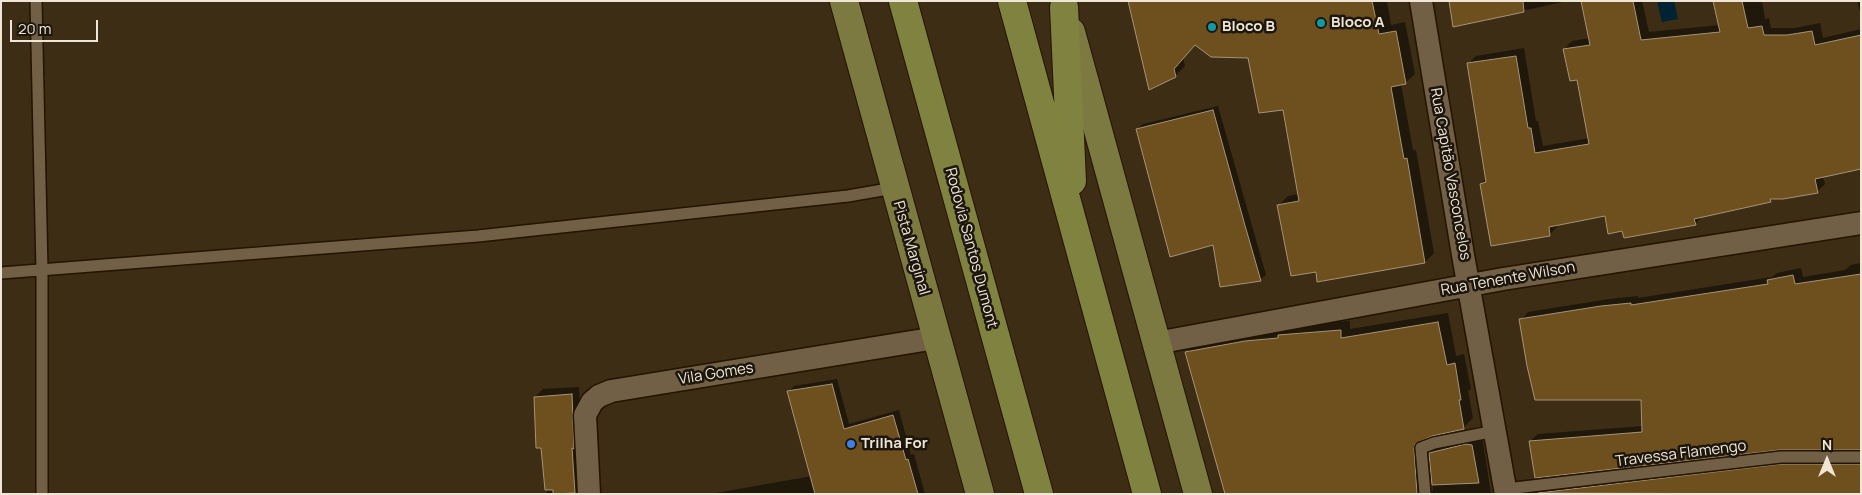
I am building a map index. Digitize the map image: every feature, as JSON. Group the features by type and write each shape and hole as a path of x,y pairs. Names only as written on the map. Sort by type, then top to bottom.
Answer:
{"highway":[{"name":"Rodovia Santos Dumont","path":"903,1 1039,494"},
{"path":"1012,1 1147,494"},
{"path":"1063,4 1074,232"}],"main road":[{"name":"Pista Marginal","path":"844,1 894,188 980,494"},
{"path":"1063,4 1198,494"}],"street":[{"name":"Rua Capitão Vasconcelos","path":"1421,1 1506,492"},
{"name":"Rua Tenente Wilson","path":"1156,343 1503,279 1861,223"},
{"name":"Vila Gomes","path":"589,494 585,416 592,402 599,396 611,391 936,338"}],"lane":[{"path":"36,1 42,270 42,494"},
{"path":"1,273 478,236 848,196 894,188"},
{"path":"1425,494 1421,448 1434,443 1496,431"},
{"name":"Travessa Flamengo","path":"1506,492 1781,457 1861,457"}],"water":[{"path":"1657,1 1674,1 1678,19 1662,22"}],"building":[{"path":"1128,1 1372,1 1379,34 1396,31 1406,84 1391,87 1404,159 1407,158 1425,263 1317,282 1316,272 1291,276 1277,205 1299,201 1283,110 1259,113 1248,58 1211,57 1195,45 1174,69 1176,77 1149,90"},
{"path":"1449,1 1523,1 1524,12 1453,27"},
{"path":"1581,1 1633,1 1641,40 1720,32 1713,1 1742,1 1748,28 1762,26 1764,35 1787,35 1812,31 1815,45 1861,35 1861,169 1815,179 1818,193 1783,199 1770,199 1771,202 1694,219 1696,225 1624,238 1622,231 1608,234 1605,216 1549,227 1550,236 1491,246 1480,184 1486,182 1467,63 1516,56 1528,128 1531,128 1535,153 1589,144 1577,80 1570,81 1563,49 1590,45"},
{"path":"1213,110 1261,281 1220,287 1213,245 1170,257 1136,129"},
{"path":"1861,274 1861,450 1780,450 1535,478 1529,441 1642,432 1641,400 1535,400 1519,319 1601,306 1631,303 1631,305 1768,284 1767,280 1793,275 1795,284"},
{"path":"1438,322 1447,365 1455,363 1464,429 1432,436 1415,444 1417,494 1225,494 1185,352 1245,341 1278,338 1278,335 1341,330 1341,338"},
{"name":"Trilha For","path":"832,384 844,429 893,415 918,494 815,494 787,391"},
{"path":"572,394 574,449 572,448 575,493 553,494 553,490 545,490 541,448 536,448 534,397"},
{"path":"1466,444 1472,445 1479,483 1432,485 1429,453"},
{"path":"1781,464 1861,464 1861,494 1538,493"}],"place":[{"name":"Bloco A","path":"1321,23"},
{"name":"Bloco B","path":"1212,27"},
{"name":"Trilha For","path":"851,444"}]}
